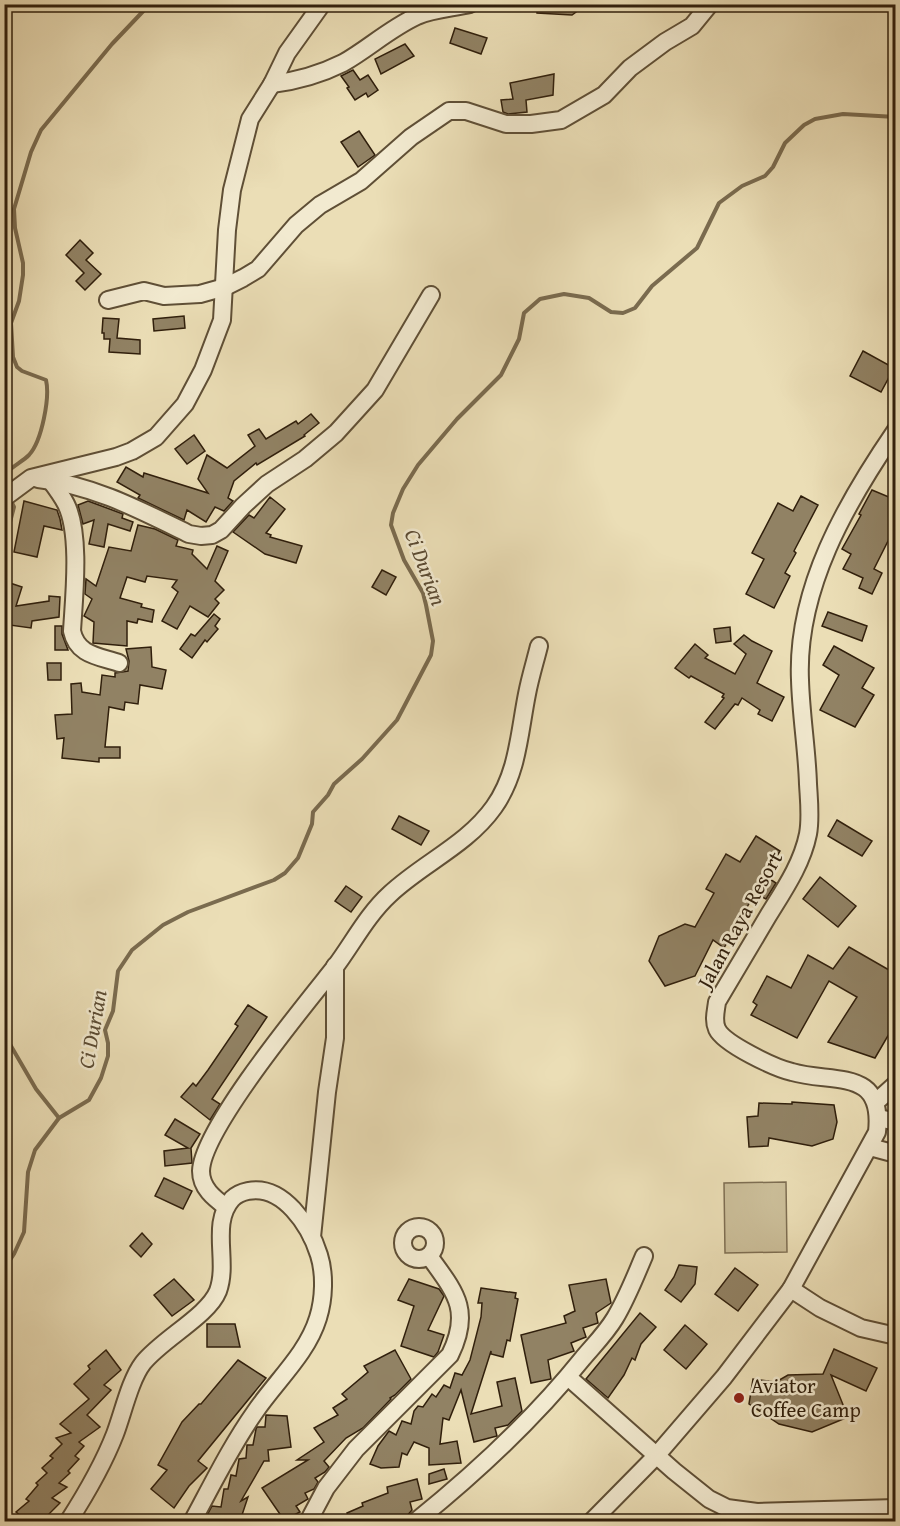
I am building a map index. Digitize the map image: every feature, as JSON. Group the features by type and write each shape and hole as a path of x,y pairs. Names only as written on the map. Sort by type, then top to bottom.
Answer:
{"street":[{"path":"4,498 31,478 116,457 156,437 170,424 185,404 211,352 222,320 231,200 240,151 250,119 272,84 287,53 321,4"},
{"path":"272,84 291,82 343,63 379,37 418,15 470,4"},
{"path":"108,300 144,291 164,296 200,294 225,287 258,268 296,225 361,181 411,137 449,111 466,111 506,124 531,124 561,120 604,95 630,68 665,42 692,26 710,4"},
{"path":"31,478 95,490 189,534 212,535 221,530 267,484 305,459 336,433 375,390 432,295"},
{"name":"Jalan Raya Resort","path":"878,1110 870,1094 858,1084 842,1078 791,1072 759,1059 722,1037 716,1028 715,1018 717,1002 791,878 802,855 808,833 809,807 800,681 800,650 805,615 834,536 859,487 896,430"},
{"path":"51,480 67,505 72,524 74,558 72,631 74,639 81,650 119,663"},
{"path":"226,1207 205,1187 201,1173 203,1159 211,1140 240,1093 377,908 390,894 450,850 481,823 495,805 515,764 527,695 539,646"},
{"path":"312,1237 335,1038 335,966"},
{"path":"591,1521 656,1456 724,1377 791,1289 878,1132 878,1110 896,1084"},
{"path":"878,1110 896,1122"},
{"path":"870,1147 896,1154"},
{"path":"68,1521 86,1494 110,1446 142,1364 204,1309 218,1290 222,1260 221,1226 226,1207 234,1196 245,1192 258,1190 272,1192 294,1211 312,1237 319,1256 322,1292 319,1317 301,1352 255,1413 192,1521"},
{"path":"308,1521 326,1488 356,1449 450,1354 460,1335 460,1312 454,1290 429,1256"},
{"path":"415,1521 454,1491 518,1431 568,1377 613,1321 628,1294 644,1256"},
{"path":"791,1289 820,1308 861,1328 896,1336"},
{"path":"568,1377 656,1456 709,1499 728,1508 757,1512 896,1508"}],"shaded area":[{"path":"786,1182 787,1252 725,1253 724,1183"}],"building":[{"path":"537,4 587,4 572,15 537,13"},
{"path":"455,28 487,38 481,54 450,43"},
{"path":"405,44 414,56 381,74 375,59"},
{"path":"353,70 360,80 368,75 378,90 368,97 366,93 355,100 341,76"},
{"path":"554,74 553,95 526,100 527,112 508,114 503,112 501,100 513,99 510,83"},
{"path":"359,131 375,155 358,167 341,142"},
{"path":"80,240 93,253 86,260 101,274 85,290 76,281 84,273 66,255"},
{"path":"184,316 185,328 154,331 153,319"},
{"path":"103,318 119,319 117,338 140,340 140,354 109,352 110,339 104,339 104,333 102,333"},
{"path":"863,351 894,368 881,392 850,376"},
{"path":"311,414 319,423 305,436 257,465 256,463 234,481 228,498 233,501 224,511 215,507 206,522 187,510 184,520 138,498 140,495 117,482 126,467 143,477 144,473 208,493 198,479 207,455 227,468 255,446 248,435 259,429 266,439 296,421 298,424"},
{"path":"194,435 205,451 187,464 175,449"},
{"path":"872,490 896,500 896,525 874,569 882,573 872,594 859,588 863,578 843,569 851,554 842,549"},
{"path":"801,496 818,505 794,551 796,553 785,573 790,576 774,608 746,594 764,559 752,553 778,503 793,511"},
{"path":"270,497 285,509 266,533 271,535 270,537 302,546 296,563 265,554 233,532 249,515 254,518"},
{"path":"24,501 57,510 60,519 62,530 44,526 37,557 14,552"},
{"path":"88,501 123,514 122,518 133,522 130,531 108,524 104,547 89,544 94,520 83,524 78,505"},
{"path":"138,525 155,529 178,540 176,546 193,550 192,554 207,569 217,546 228,551 215,581 224,590 215,599 219,603 208,617 190,606 177,629 162,621 178,592 172,587 177,580 147,576 145,582 127,577 120,598 154,610 152,622 138,619 137,623 127,621 127,646 93,643 94,622 84,616 92,599 85,594 86,579 96,586 109,547 131,551"},
{"path":"382,570 396,577 386,595 372,587"},
{"path":"4,581 22,587 16,606 49,601 49,596 60,597 59,617 32,621 31,628 10,625 6,635 4,634"},
{"path":"828,612 867,626 862,641 822,626"},
{"path":"214,614 220,619 215,626 218,629 207,642 205,640 192,658 180,649 191,634 195,636"},
{"path":"55,626 62,626 62,634 68,650 55,650"},
{"path":"730,627 731,641 716,643 714,629"},
{"path":"744,635 772,651 757,683 784,697 772,721 758,714 760,710 742,698 715,729 705,722 724,698 722,697 724,694 691,676 689,678 675,668 695,644 708,655 705,658 735,674 746,654 734,644"},
{"path":"834,646 874,668 862,688 874,695 855,727 820,710 839,675 823,665"},
{"path":"151,647 152,667 166,670 162,689 140,685 138,704 125,702 124,710 109,707 105,747 120,747 120,758 99,758 99,762 62,758 64,738 57,739 55,715 72,714 71,684 81,683 82,692 100,695 102,675 115,677 115,673 128,671 129,661 126,649"},
{"path":"47,663 61,663 61,680 48,680"},
{"path":"399,816 429,831 421,845 392,829"},
{"path":"837,820 872,841 862,856 828,836"},
{"path":"756,836 780,851 765,876 776,883 766,899 755,893 724,948 713,940 695,976 665,986 649,961 659,936 685,924 695,927 714,893 706,889 726,854 740,862"},
{"path":"820,877 856,906 838,927 803,899"},
{"path":"346,886 362,897 351,912 335,901"},
{"path":"849,947 896,974 896,1022 875,1058 828,1042 857,997 829,981 797,1038 751,1015 757,1005 753,1002 767,976 791,988 808,955 833,969"},
{"path":"248,1005 267,1017 212,1099 220,1104 210,1120 181,1097 193,1083 196,1086 208,1070 238,1026 235,1024"},
{"path":"792,1102 834,1105 837,1122 833,1139 812,1146 769,1138 768,1146 749,1147 747,1117 758,1116 759,1103 792,1104"},
{"path":"175,1119 200,1134 191,1148 192,1163 165,1166 164,1151 188,1148 165,1135"},
{"path":"164,1178 192,1191 183,1209 155,1196"},
{"path":"142,1233 152,1244 141,1257 130,1246"},
{"path":"679,1265 697,1267 695,1284 681,1302 665,1290"},
{"path":"735,1268 758,1285 738,1311 715,1294"},
{"path":"174,1279 194,1300 172,1316 154,1295"},
{"path":"409,1279 439,1289 444,1296 428,1330 444,1335 434,1357 401,1346 414,1306 398,1300"},
{"path":"606,1279 611,1303 596,1313 598,1323 583,1328 586,1337 571,1343 574,1351 548,1360 551,1379 531,1383 521,1335 566,1323 564,1316 575,1311 569,1285"},
{"path":"481,1288 516,1293 515,1298 518,1299 510,1341 507,1340 503,1357 491,1354 491,1351 471,1414 502,1406 497,1382 515,1378 522,1411 508,1425 495,1428 497,1436 474,1442 461,1390 449,1420 443,1418 440,1444 457,1441 461,1463 429,1465 429,1448 414,1442 407,1455 402,1453 399,1467 381,1468 370,1464 378,1446 389,1431 396,1435 402,1421 411,1424 414,1411 418,1406 423,1407 432,1394 436,1397 444,1385 450,1388 455,1373 462,1375 470,1360 481,1317 482,1303 478,1303"},
{"path":"640,1313 656,1327 641,1344 635,1360 632,1358 624,1375 608,1398 586,1379"},
{"path":"207,1324 235,1324 240,1347 207,1347"},
{"path":"685,1325 707,1344 686,1369 664,1350"},
{"path":"834,1349 877,1368 866,1391 831,1375 848,1417 812,1432 779,1424 749,1404 753,1379 776,1382 788,1375 823,1374"},
{"path":"106,1350 121,1370 104,1385 111,1390 87,1415 100,1427 79,1442 84,1446 75,1456 79,1459 68,1471 70,1473 59,1483 67,1487 52,1498 60,1503 48,1515 36,1521 27,1521 16,1512 29,1501 26,1499 38,1485 36,1483 47,1473 42,1468 53,1458 50,1456 62,1444 56,1438 71,1433 60,1424 89,1399 74,1384 90,1369 88,1366"},
{"path":"395,1350 411,1379 363,1428 346,1438 324,1461 329,1467 315,1478 318,1482 314,1489 305,1493 308,1499 296,1506 300,1512 284,1520 262,1488 308,1460 297,1460 324,1442 314,1428 338,1415 333,1408 347,1399 342,1394 368,1372 364,1366"},
{"path":"238,1360 266,1378 198,1461 207,1468 189,1486 174,1508 151,1489 167,1470 158,1465 182,1422 201,1404"},
{"path":"266,1415 287,1416 291,1447 268,1450 269,1461 264,1461 241,1501 248,1497 240,1521 204,1521 212,1506 221,1507 224,1489 228,1489 231,1475 236,1476 239,1459 246,1458 247,1445 253,1445 257,1427 265,1427"},
{"path":"444,1469 447,1479 429,1484 429,1474"},
{"path":"417,1479 422,1499 410,1502 412,1510 406,1517 392,1521 350,1521 347,1513 363,1506 362,1503 388,1493 387,1487"}],"waterway":[{"path":"4,481 6,473 27,457 34,448 44,419 47,397 46,380 22,371 17,367 13,357 11,323 19,301 23,275 14,209 31,152 41,130 112,44 150,4"},
{"name":"Ci Durian","path":"4,1269 24,1232 28,1172 35,1150 59,1118 89,1100 101,1078 108,1056 105,1030 113,1011 118,971 132,950 163,925 188,912 274,880 285,873 298,858 312,824 313,812 328,795 334,784 362,759 397,720 431,655 433,641 423,593 404,560 391,525 393,513 403,489 418,465 457,419 501,375 519,339 524,313 540,299 564,294 589,298 611,312 623,313 635,308 652,286 697,248 719,203 742,186 765,176 773,167 785,143 804,125 815,119 843,114 896,117"},
{"path":"4,545 14,507 10,499"},
{"path":"4,1034 36,1089 59,1118"}],"place":[{"name":"Aviator Coffee Camp","path":"739,1398"}]}
